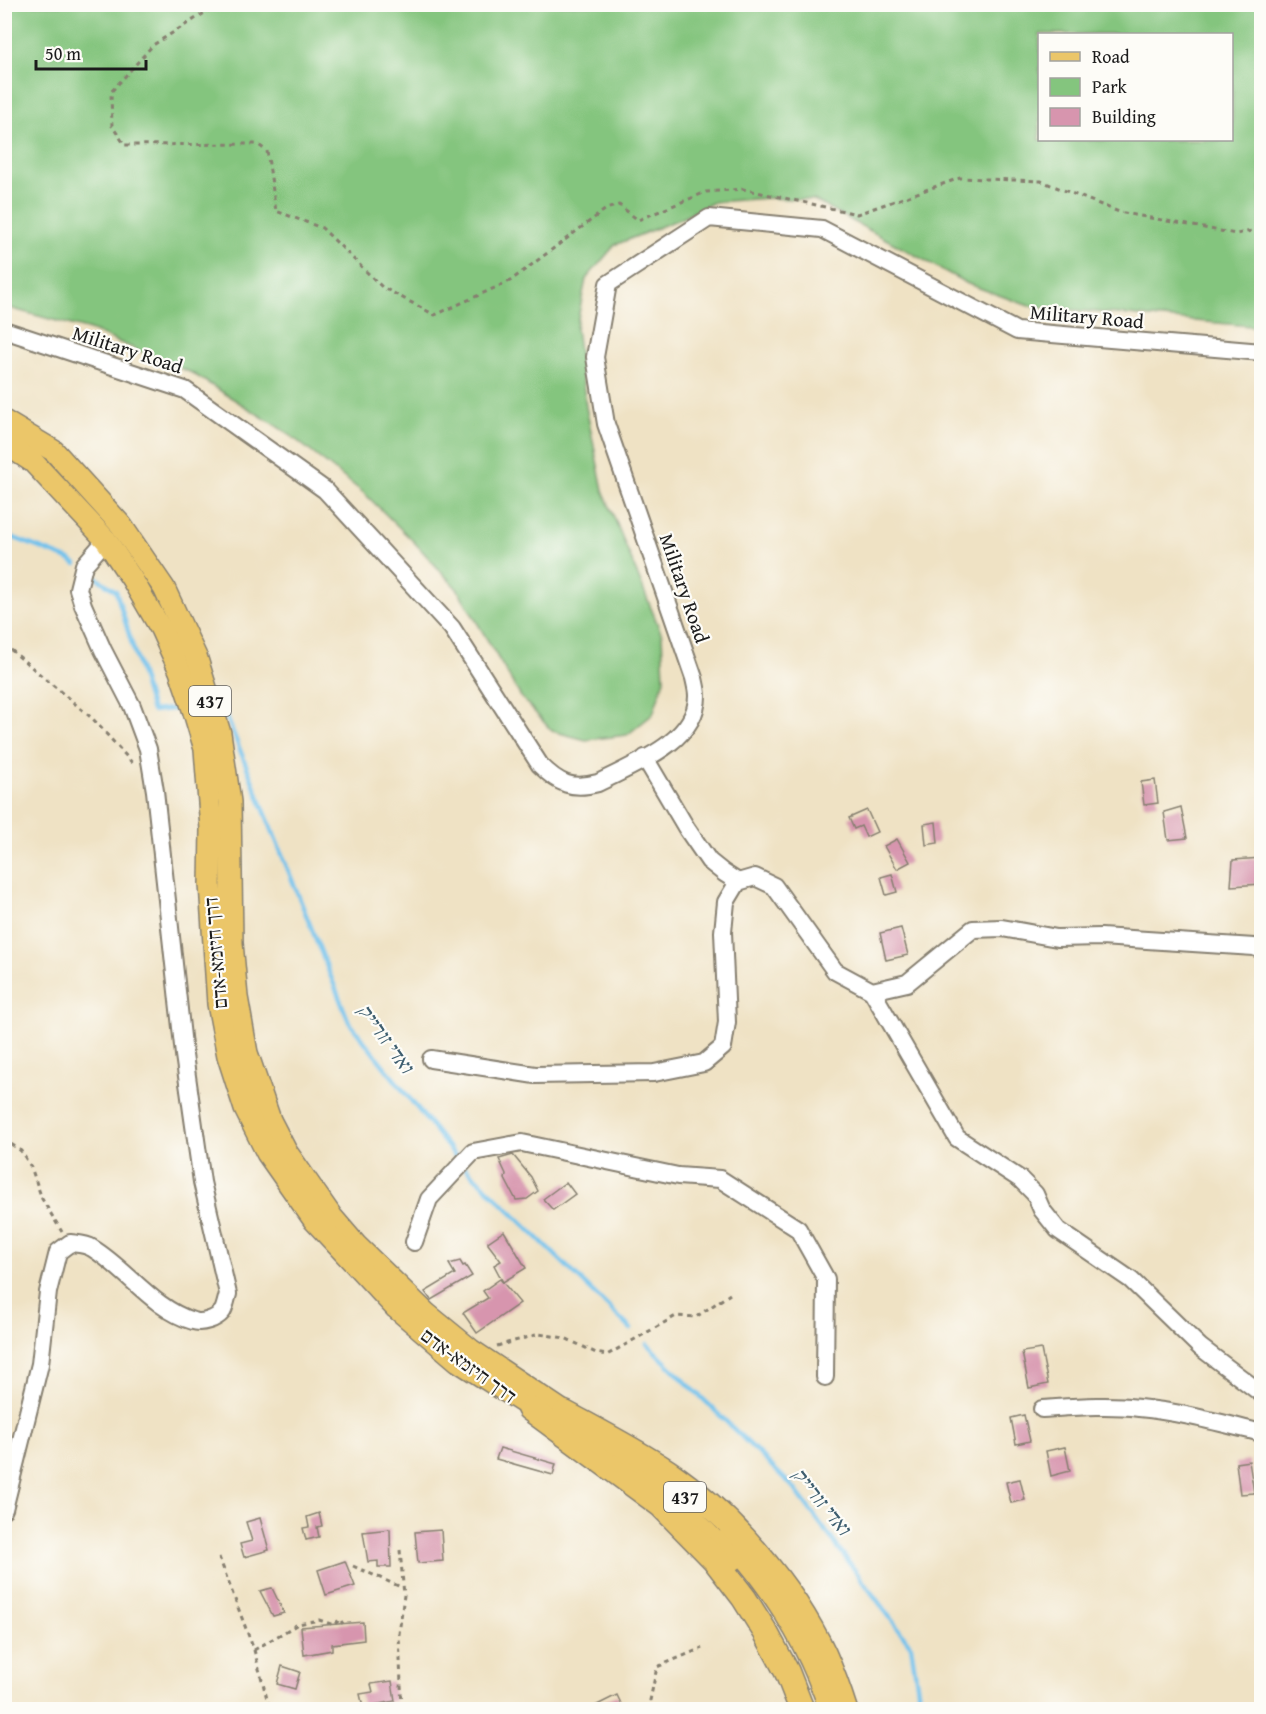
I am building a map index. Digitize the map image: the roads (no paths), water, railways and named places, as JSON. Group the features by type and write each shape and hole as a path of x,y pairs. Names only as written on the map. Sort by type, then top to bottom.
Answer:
{"highway":[{"path":"530,1408 661,1505 714,1559 744,1598 766,1633 787,1672 802,1710"},
{"path":"565,1413 645,1457 670,1474 705,1502 746,1541 773,1572 824,1653 845,1710"}],"main road":[{"name":"דרך חיזמא-אדם","path":"4,421 54,451 121,525 164,588 197,659 220,733 230,802 232,943 237,997 247,1053 270,1120 286,1151 332,1217 356,1245 427,1314 471,1350 565,1413"},
{"name":"דרך חיזמא-אדם","path":"4,443 33,462 106,540 161,629 180,671 205,749 211,829 210,884 218,1004 228,1056 245,1109 267,1153 314,1220 396,1308 458,1361 530,1408"},
{"name":"437","path":"530,1408 629,1465 709,1534 734,1562 771,1614 802,1670 818,1710"},
{"name":"437","path":"565,1413 635,1456 679,1491 724,1533 743,1555 781,1608 813,1666 830,1710"}],"street":[{"name":"Military Road","path":"4,330 185,390 324,490 452,628 540,765 559,782 572,786 598,783 671,743 685,730 694,713 697,696 694,678 606,424 595,357 608,284 709,218 822,229 1017,331 1262,352"},
{"path":"4,1509 40,1364 48,1292 57,1252 70,1243 89,1246 174,1313 195,1322 212,1320 223,1311 228,1294 202,1182 184,1055 155,791 148,749 132,706 103,650 78,589 84,565 106,540"},
{"path":"645,758 709,861 738,882"},
{"path":"431,1059 535,1075 654,1073 704,1063 723,1047 727,1022 723,932 726,902 738,882 755,876 774,886 835,971 872,991 957,1138 1020,1179 1035,1194 1042,1210 1058,1230 1131,1280 1200,1347 1262,1394"},
{"path":"872,991 907,983 972,929 1002,928 1057,938 1101,937 1254,947 1262,950"},
{"path":"414,1242 429,1199 473,1152 522,1143 678,1176 720,1179 798,1229 826,1279 825,1377"},
{"path":"1042,1409 1139,1407 1204,1418 1262,1433"}],"waterway":[{"name":"ואדי זורייק","path":"4,534 76,564"},
{"name":"ואדי זורייק","path":"91,574 116,591 152,711 174,709"},
{"name":"ואדי זורייק","path":"224,710 349,1022 459,1161"},
{"name":"ואדי זורייק","path":"465,1167 631,1329"},
{"name":"ואדי זורייק","path":"647,1344 794,1488 911,1646 921,1710"}]}
